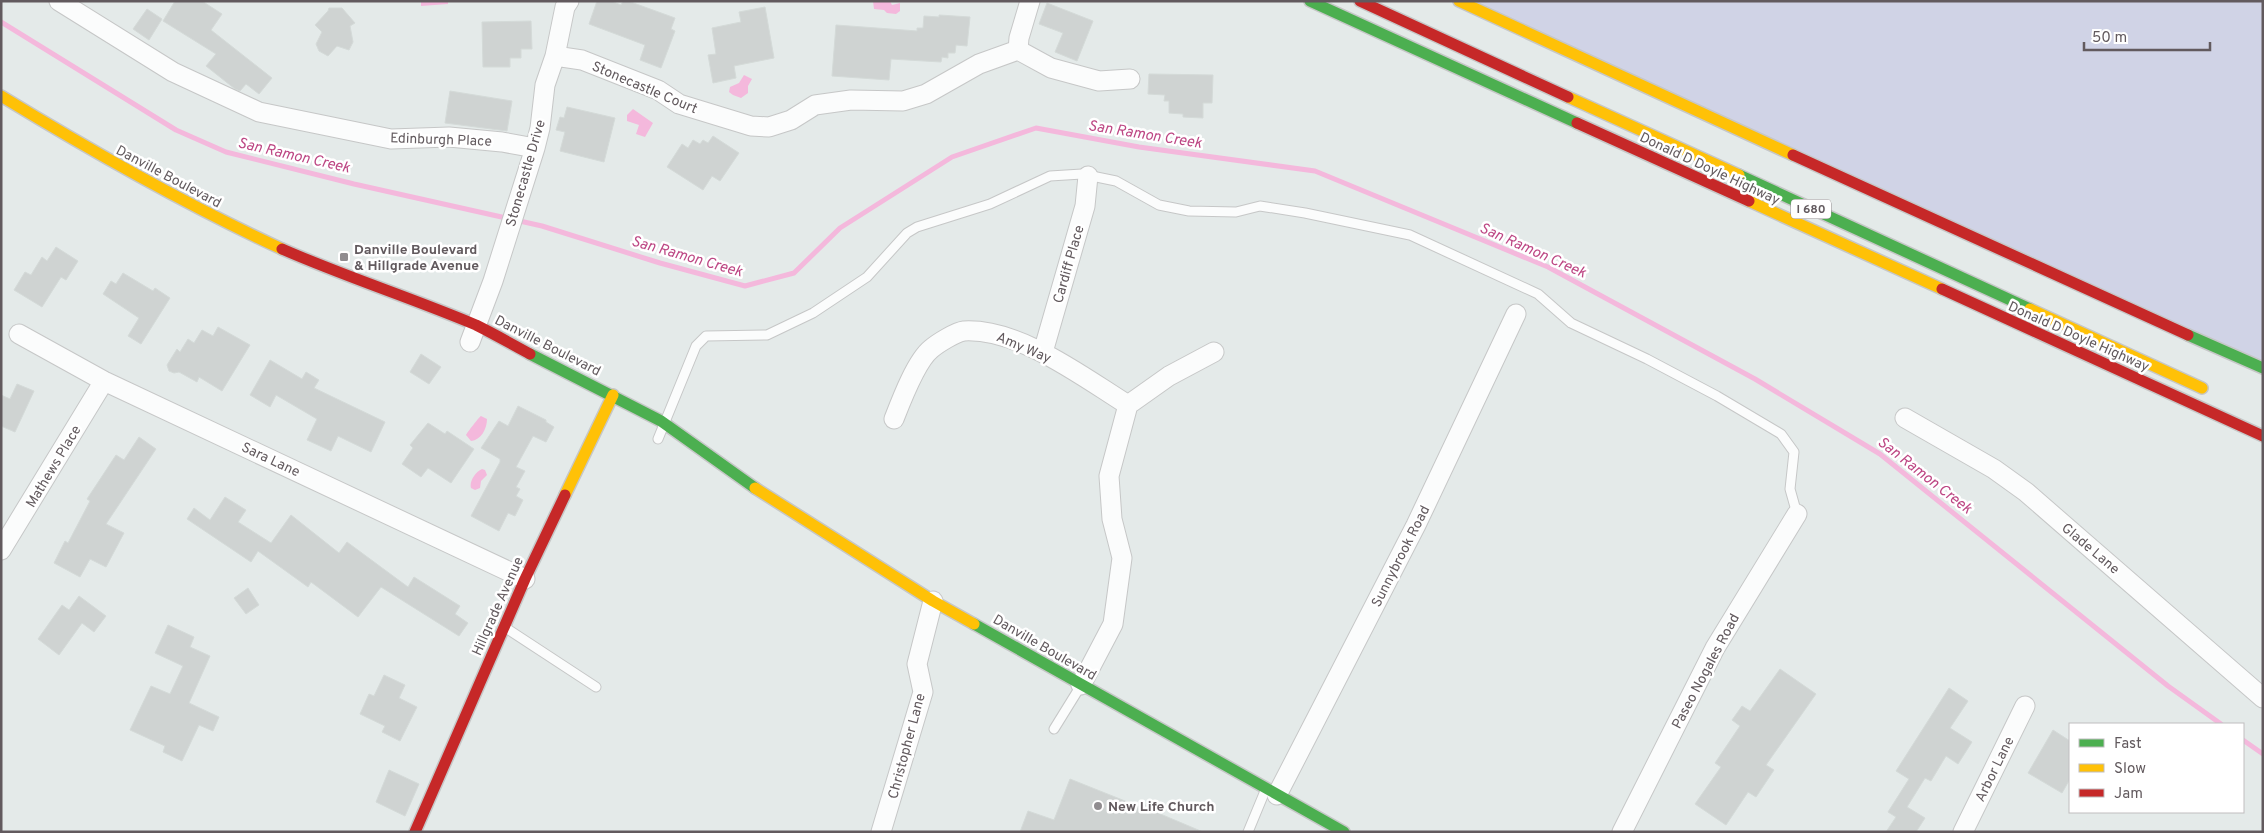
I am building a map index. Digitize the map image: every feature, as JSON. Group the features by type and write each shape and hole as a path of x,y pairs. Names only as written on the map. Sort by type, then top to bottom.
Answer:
{"main road":[{"name":"Donald D Doyle Highway","path":"1310,1 2062,346 2263,436"},
{"name":"I 680","path":"1360,1 2210,392"},
{"path":"1459,1 2102,297 2263,368"},
{"name":"Danville Boulevard","path":"1,96 152,185 232,226 330,270 390,304"},
{"name":"Danville Boulevard","path":"330,270 356,278 471,338 613,395 666,424 737,476 933,601 1344,832"},
{"path":"2062,346 2088,368"},
{"name":"Hillgrade Avenue","path":"415,832 525,579 610,412 613,395"},
{"path":"594,403 610,412"},
{"name":"Danville Boulevard","path":"689,456 737,476"}],"street":[{"name":"Edinburgh Place","path":"59,1 173,72 259,112 391,139 449,137 502,142 535,148"},
{"name":"Stonecastle Drive","path":"471,338 493,281 535,148 540,128 545,85 555,56 565,7 569,1"},
{"path":"1030,1 1019,38 1018,50 1051,68 1100,81 1130,79"},
{"name":"Stonecastle Court","path":"555,56 582,60 658,90 679,104 751,126 769,127 791,120 814,104 851,100 903,102 926,94 979,64 1018,50"},
{"name":"Cardiff Place","path":"1044,352 1085,206 1088,176"},
{"name":"Sunnybrook Road","path":"1272,791 1416,525 1516,314"},
{"name":"Amy Way","path":"894,419 910,381 930,349 962,331 990,333 1044,352 1128,405"},
{"name":"Sara Lane","path":"18,334 104,381 525,579"},
{"path":"1081,685 1113,624 1122,558 1112,519 1109,476 1128,405 1169,376 1214,352"},
{"name":"Mathews Place","path":"1,550 104,381"},
{"name":"Glade Lane","path":"1906,418 1994,469 2026,492 2263,698"},
{"name":"Paseo Nogales Road","path":"1622,832 1715,648 1797,514"},
{"name":"Christopher Lane","path":"881,832 923,692 917,664 933,601"},
{"name":"Arbor Lane","path":"1963,832 2025,706"}],"lane":[{"path":"658,439 666,424 696,346 706,336 766,335 813,313 867,278 907,233 917,227 990,204 1050,176 1082,174 1116,181 1160,205 1189,211 1236,212 1260,206 1305,213 1410,235 1538,294 1571,323 1647,359 1717,396 1781,434 1794,452 1790,489 1797,514"},
{"path":"504,627 596,687"},
{"path":"1054,729 1081,685"},
{"path":"1248,832 1272,791"}],"shaded area":[{"path":"421,1 448,1 448,4 421,6"},
{"path":"873,1 890,1 892,5 900,3 900,11 896,14 874,9"},
{"path":"1459,1 2263,1 2263,368"},
{"path":"744,75 752,79 748,86 748,93 741,98 729,92 730,87 739,83"},
{"path":"633,109 653,123 645,137 636,134 639,125 627,121 627,115"},
{"path":"481,416 487,419 485,430 478,439 471,441 466,435"},
{"path":"482,469 485,470 487,475 481,481 480,488 475,490 471,488 472,480 477,472"}],"building":[{"path":"175,1 202,1 222,14 211,30 272,78 259,94 246,84 240,91 235,89 206,66 216,54 163,21"},
{"path":"597,1 611,1 621,5 623,1 628,1 675,18 671,29 675,31 661,68 640,60 645,45 589,24"},
{"path":"1047,3 1093,21 1077,61 1055,52 1063,33 1039,24"},
{"path":"765,7 774,58 734,66 736,78 713,83 708,55 716,54 712,28 741,22 739,12"},
{"path":"329,8 342,8 355,23 350,26 353,42 349,50 337,46 328,56 319,51 316,44 322,32 315,25"},
{"path":"147,9 162,19 149,40 133,29"},
{"path":"939,15 970,17 967,46 956,45 955,53 948,53 948,58 942,57 941,62 891,59 889,80 832,76 836,25 917,31 917,28 923,28 924,16 939,17"},
{"path":"531,21 532,49 521,49 521,58 510,58 510,67 483,67 482,22"},
{"path":"1149,74 1213,75 1212,103 1203,103 1203,118 1183,117 1183,114 1169,113 1169,101 1164,101 1165,95 1148,94"},
{"path":"450,91 512,101 507,131 445,123"},
{"path":"567,107 615,118 604,162 560,151 565,132 556,130 560,117 564,118"},
{"path":"713,136 739,153 720,181 712,176 703,190 667,167 682,144 688,148 693,140 700,144 703,140 708,143"},
{"path":"56,247 78,261 66,280 61,277 42,307 14,290 25,272 31,275 42,257 47,261"},
{"path":"123,273 153,291 155,288 170,298 141,344 128,336 139,318 103,294 111,281 116,284"},
{"path":"218,327 250,345 222,391 199,377 197,382 179,372 169,371 167,365 177,349 180,352 188,339 194,343 202,330 213,336"},
{"path":"421,354 441,367 429,384 410,372"},
{"path":"270,360 302,379 306,372 319,380 314,388 385,422 371,452 338,436 331,451 307,440 317,419 276,395 270,407 250,395"},
{"path":"17,384 34,391 15,432 1,426 1,395 10,399"},
{"path":"518,406 546,420 546,422 554,427 546,442 533,436 516,467 525,471 516,487 520,489 516,496 523,500 515,516 508,513 499,531 471,516 500,462 500,459 481,448 499,421 508,426"},
{"path":"428,423 445,434 447,431 474,449 451,483 428,468 421,477 402,464 413,448 410,445"},
{"path":"139,437 156,449 106,524 124,533 106,567 90,559 80,577 54,563 65,541 68,543 90,501 87,499 116,455 124,460"},
{"path":"225,497 246,510 238,522 271,543 291,515 339,553 347,542 408,587 414,577 460,606 455,614 468,623 459,636 381,587 358,617 311,582 308,587 258,551 251,562 187,519 194,508 210,520"},
{"path":"248,588 259,605 246,614 234,598"},
{"path":"79,596 106,616 94,632 82,623 59,655 38,639 62,605 69,610"},
{"path":"168,625 194,637 190,647 210,656 189,703 219,717 213,731 199,725 182,761 163,752 165,746 130,730 151,686 170,694 183,666 155,653"},
{"path":"1780,669 1816,694 1766,765 1774,770 1756,797 1748,792 1726,825 1695,804 1721,767 1715,763 1740,726 1732,720 1742,706 1750,711"},
{"path":"384,675 405,685 399,698 417,707 400,741 382,732 385,726 360,714 369,694 374,696"},
{"path":"1949,688 1968,701 1950,728 1972,742 1958,764 1946,756 1931,781 1925,778 1907,807 1925,818 1916,832 1886,832 1896,817 1888,812 1909,779 1896,771"},
{"path":"2053,730 2069,740 2069,781 2062,793 2028,773"},
{"path":"389,770 419,784 405,816 376,802"},
{"name":"New Life Church","path":"1070,779 1140,807 1143,804 1154,808 1158,813 1203,832 1020,832 1028,811 1054,820"}],"waterway":[{"name":"San Ramon Creek","path":"1,22 176,130 226,152 354,184 542,226 660,263 745,286 794,273 840,228 952,157 1036,128 1139,147 1315,171 1548,267 1755,379 1880,454 2168,686 2220,723"},
{"name":"San Ramon Creek","path":"2244,741 2263,754"}],"traffic: fast":[{"path":"1310,1 1577,123"},
{"path":"1739,175 2030,309"},
{"path":"2188,335 2263,368"},
{"path":"530,354 661,421 755,488"},
{"path":"974,624 1344,832"}],"traffic: slow":[{"path":"1459,1 1793,155"},
{"path":"1,96 139,177 282,249"},
{"path":"1568,97 1739,175"},
{"path":"1749,201 1942,289"},
{"path":"2030,309 2202,388"},
{"path":"565,495 613,395"},
{"path":"755,488 933,601 974,624"}],"traffic: jam":[{"path":"1360,1 1568,97"},
{"path":"1577,123 1749,201"},
{"path":"1793,155 2188,335"},
{"path":"282,249 476,325 530,354"},
{"path":"1942,289 2263,436"},
{"path":"415,832 525,579 565,495"}],"place":[{"name":"Danville Boulevard & Hillgrade Avenue","path":"344,257"},
{"name":"New Life Church","path":"1098,806"}]}
